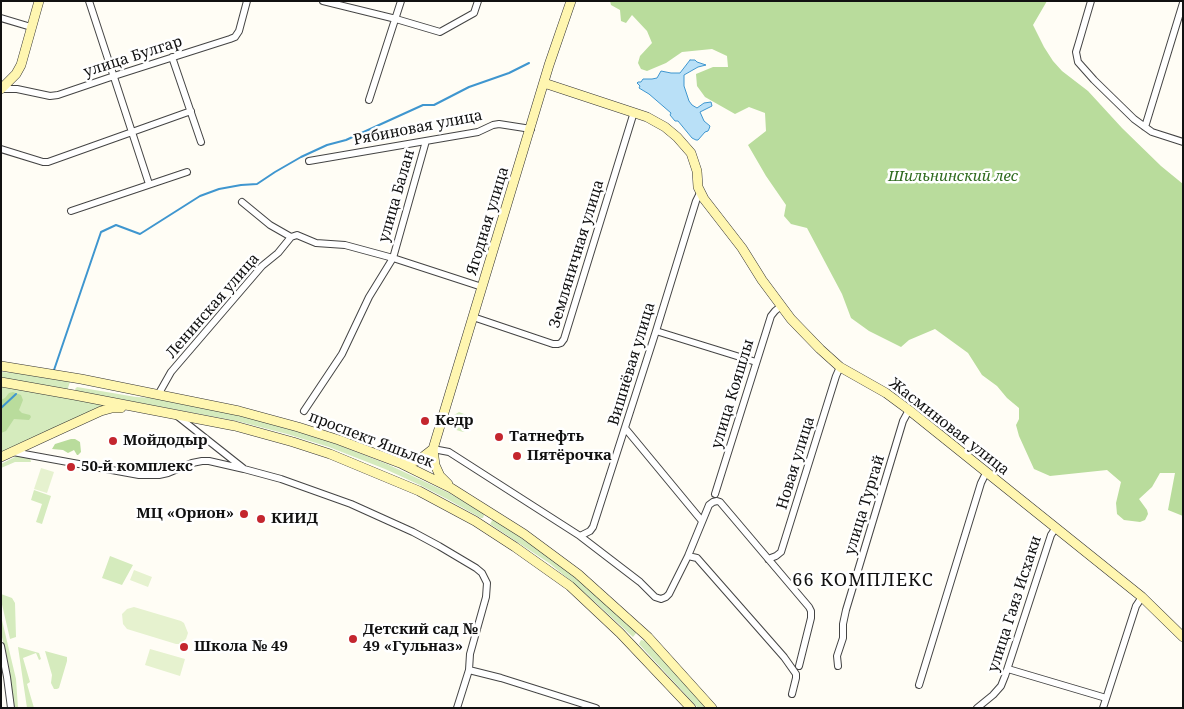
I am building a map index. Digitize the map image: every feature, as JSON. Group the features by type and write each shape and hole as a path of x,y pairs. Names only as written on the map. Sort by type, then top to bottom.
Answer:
{"main road":[{"path":"1,89 16,74 21,65 39,1"},
{"name":"Ягодная улица","path":"433,449 544,83 571,1"},
{"name":"Жасминовая улица","path":"544,83 634,112 656,121 677,137 691,154 695,164 700,193 742,248 781,306 820,349 840,368 886,393 909,410 1142,597 1183,637"},
{"name":"проспект Яшьлек","path":"1,366 81,379 239,411 339,440 400,463 451,488 524,534 578,574 648,637 712,708"},
{"path":"74,395 71,388 73,384 81,379"},
{"name":"проспект Яшьлек","path":"1,382 235,426 330,454 419,491 476,521 515,546 570,586 620,633 691,708"},
{"path":"1,457 101,411 112,408 136,407"},
{"path":"400,463 410,463 419,460 433,449"},
{"path":"433,449 437,470 451,488"},
{"path":"476,521 486,521 488,519 484,509"},
{"path":"634,648 636,639 641,636 648,637"}],"street":[{"path":"89,1 150,184"},
{"name":"улица Булгар","path":"1,89 17,89 50,96 58,95 230,40 239,31 247,1"},
{"path":"323,1 440,32 474,13 478,1"},
{"path":"369,100 401,1"},
{"path":"1091,1 1076,52 1078,62 1134,119 1152,132 1183,142"},
{"path":"1145,127 1183,3"},
{"path":"1,18 31,27"},
{"path":"172,57 200,142"},
{"path":"1,149 48,162 191,111"},
{"name":"Земляничная улица","path":"473,317 553,344 561,343 564,339 634,112"},
{"name":"Рябиновая улица","path":"309,162 478,132 492,125 499,124 531,129"},
{"name":"улица Балан","path":"304,411 342,354 369,297 393,258 426,141"},
{"path":"71,211 187,172"},
{"name":"Вишнёвая улица","path":"580,536 590,532 593,527 696,200 700,193"},
{"path":"242,202 270,225 291,237 297,235 316,243 345,245 393,258 482,287"},
{"name":"Ленинская улица","path":"158,395 171,372 262,266 278,253 291,237"},
{"name":"улица Кояшлы","path":"715,494 770,316 781,306"},
{"path":"656,330 756,362"},
{"name":"Новая улица","path":"768,560 781,552 840,368"},
{"name":"улица Тургай","path":"838,666 837,656 846,610 903,421 909,410"},
{"path":"174,414 244,468"},
{"path":"625,428 702,521"},
{"path":"433,449 449,452 580,536 640,582 655,597 661,599 669,594 688,556 709,505 713,502 720,502 811,611 799,666"},
{"path":"12,452 139,475 159,475 202,461 244,468 351,504 439,546 482,573 487,589 470,654 469,670 457,708"},
{"path":"920,685 980,483 986,473"},
{"name":"улица Гаяз Исхаки","path":"976,708 1001,686 1050,535 1055,529"},
{"path":"688,556 697,558 784,658 796,674 792,694"},
{"path":"1103,708 1136,606 1142,597"},
{"path":"1,646 11,708"},
{"path":"1008,668 1106,698"},
{"path":"469,670 596,708"}],"green space":[{"name":"Шильнинский лес","path":"610,1 1047,1 1033,25 1053,61 1062,71 1088,91 1122,128 1161,166 1183,184 1183,516 1168,510 1175,473 1160,473 1152,487 1139,499 1148,514 1145,520 1140,522 1124,520 1117,514 1116,503 1121,482 1107,470 1050,476 1034,469 1016,425 1019,419 1019,408 997,386 982,375 968,353 935,329 909,340 901,347 869,331 851,318 842,294 807,228 791,224 784,216 786,205 748,145 766,131 765,113 749,107 735,114 705,97 697,86 696,74 713,67 728,67 727,56 712,49 682,52 666,63 647,71 641,69 638,63 640,56 652,43 647,31 632,15 626,23 621,21 620,10 611,5"},
{"path":"1,372 29,374 70,382 68,390 1,378"},
{"path":"1,385 106,405 1,454"},
{"path":"77,387 153,398 289,427 387,464 449,493 484,515 481,518 422,486 329,447 237,421 76,391"},
{"path":"13,392 21,395 23,400 19,410 31,417 29,420 14,419 6,431 1,433 1,400"},
{"path":"459,412 470,418 467,430 463,432 451,427 454,415"},
{"path":"71,439 80,442 81,452 78,455 74,450 68,453 63,450 52,449 55,444"},
{"path":"17,456 26,456 30,458 31,462 15,462 1,468 1,464"},
{"path":"41,468 54,472 47,493 34,489"},
{"path":"34,490 51,496 42,524 36,522 42,504 31,500"},
{"path":"493,519 574,576 637,632 633,637 549,563 490,524"},
{"path":"110,556 133,565 122,585 102,578"},
{"path":"134,570 152,577 148,587 130,580"},
{"path":"1,594 12,598 15,603 16,637 10,639 1,600"},
{"path":"134,607 181,621 184,623 188,633 186,639 180,644 176,644 127,629 123,624 122,614 127,609"},
{"path":"1,616 16,679 18,708 13,708 8,662 1,633"},
{"path":"641,640 646,641 707,708 698,708 639,644"},
{"path":"18,647 39,653 41,659 39,660 36,653 23,658 30,682 27,684 34,708 27,708"},
{"path":"150,649 185,659 180,676 145,665"},
{"path":"45,651 67,657 59,688 57,689 54,689 51,683 52,675"}],"water":[{"path":"690,60 706,65 684,75 684,86 689,101 697,108 704,103 711,102 712,106 700,112 704,121 710,126 708,131 698,140 692,138 678,121 675,121 670,115 671,113 639,88 640,86 637,83 643,79 657,78 661,71 680,73"}],"waterway":[{"path":"54,370 101,232 116,225 140,234 200,196 219,189 257,184 301,157 327,145 346,140 423,105 434,105 469,87 509,73 529,63"},
{"path":"1,408 16,394"}],"place":[{"name":"Кедр","path":"425,421"},
{"name":"Татнефть","path":"499,437"},
{"name":"Мойдодыр","path":"113,441"},
{"name":"Пятёрочка","path":"517,456"},
{"name":"50-й комплекс","path":"71,467"},
{"name":"МЦ «Орион»","path":"244,514"},
{"name":"КИИД","path":"261,519"},
{"name":"Детский сад № 49 «Гульназ»","path":"353,639"},
{"name":"Школа № 49","path":"184,647"}],"district":[{"name":"66 КОМПЛЕКС","path":"863,581"}]}
